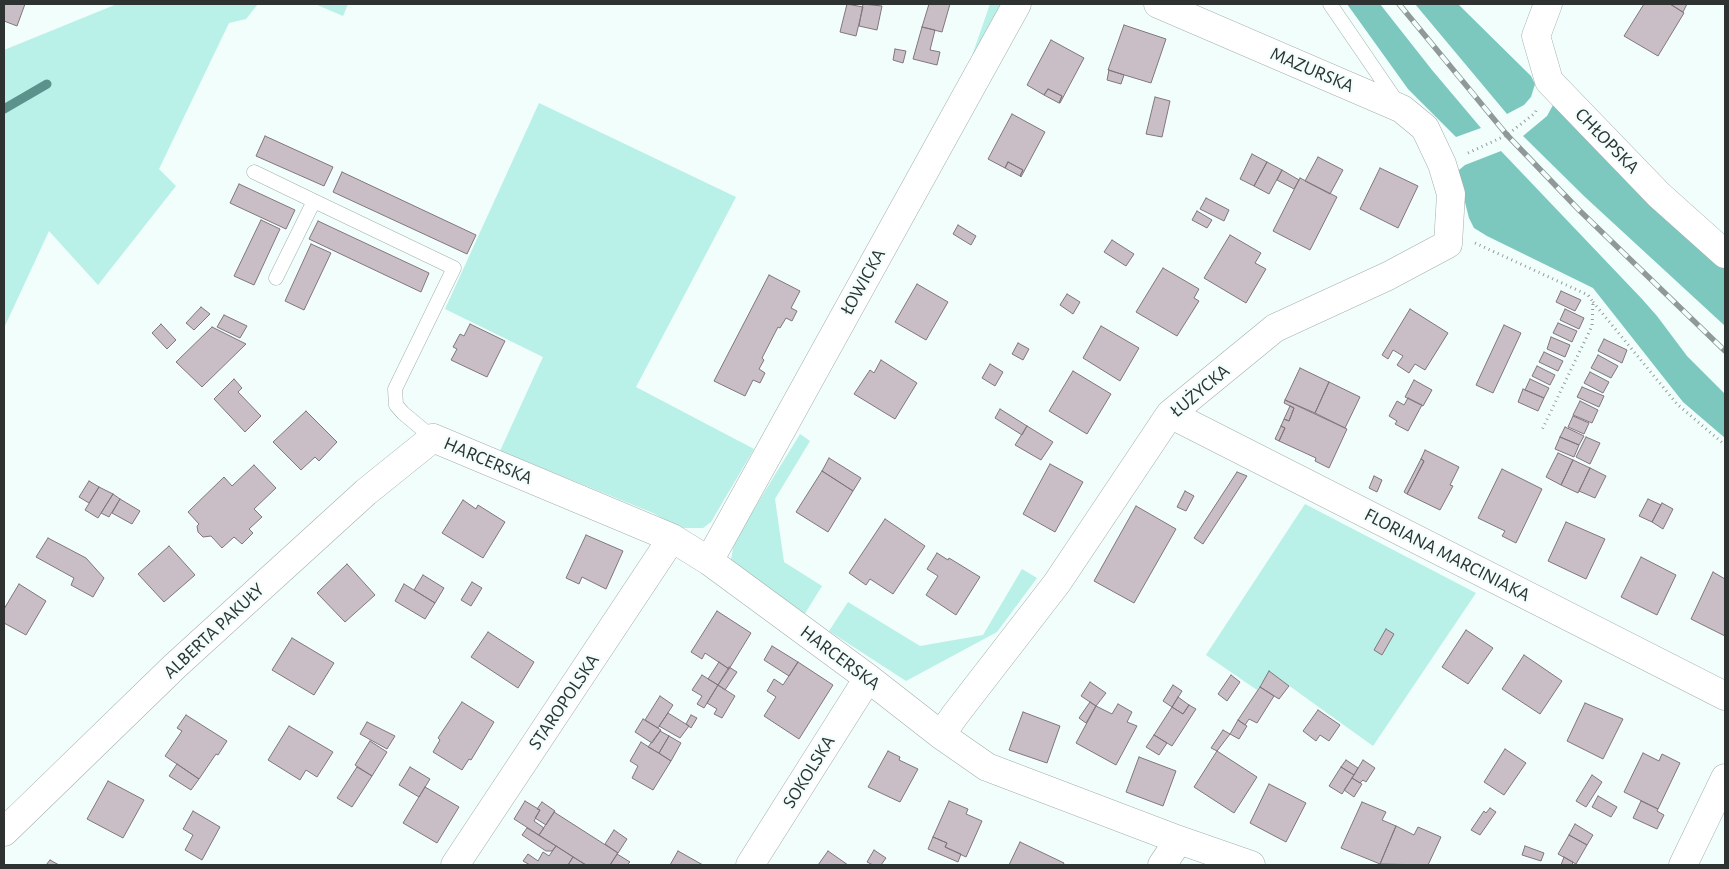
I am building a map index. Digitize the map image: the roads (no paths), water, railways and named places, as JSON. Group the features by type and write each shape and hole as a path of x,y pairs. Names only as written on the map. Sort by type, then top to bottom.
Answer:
{"street":[{"name":"ŁOWICKA","path":"709,561 1017,4"},
{"name":"MAZURSKA","path":"1158,4 1402,109 1425,128 1442,164"},
{"name":"CHŁOPSKA","path":"1548,4 1536,36 1549,81 1659,195 1725,254"},
{"name":"ŁUŻYCKA","path":"942,736 955,716 1058,583 1170,414 1276,328 1388,276 1448,244 1451,194 1442,164"},
{"name":"FLORIANA MARCINIAKA","path":"1170,414 1725,696"},
{"name":"HARCERSKA","path":"433,438 672,538 709,561 868,678 942,736 987,767 1179,840 1251,865"},
{"name":"ALBERTA PAKUŁY","path":"4,832 175,666 366,492 433,438"},
{"name":"STAROPOLSKA","path":"455,865 672,538"},
{"name":"SOKOLSKA","path":"750,865 868,678"},
{"path":"1684,865 1725,778"},
{"path":"1162,865 1179,840"}],"lane":[{"path":"1330,4 1402,109"},
{"path":"254,172 454,268 396,390 396,405 433,438"},
{"path":"276,278 314,201"}],"waterway":[{"path":"4,109 47,84"}],"railway":[{"path":"1399,4 1507,135 1579,210 1725,351"}]}
